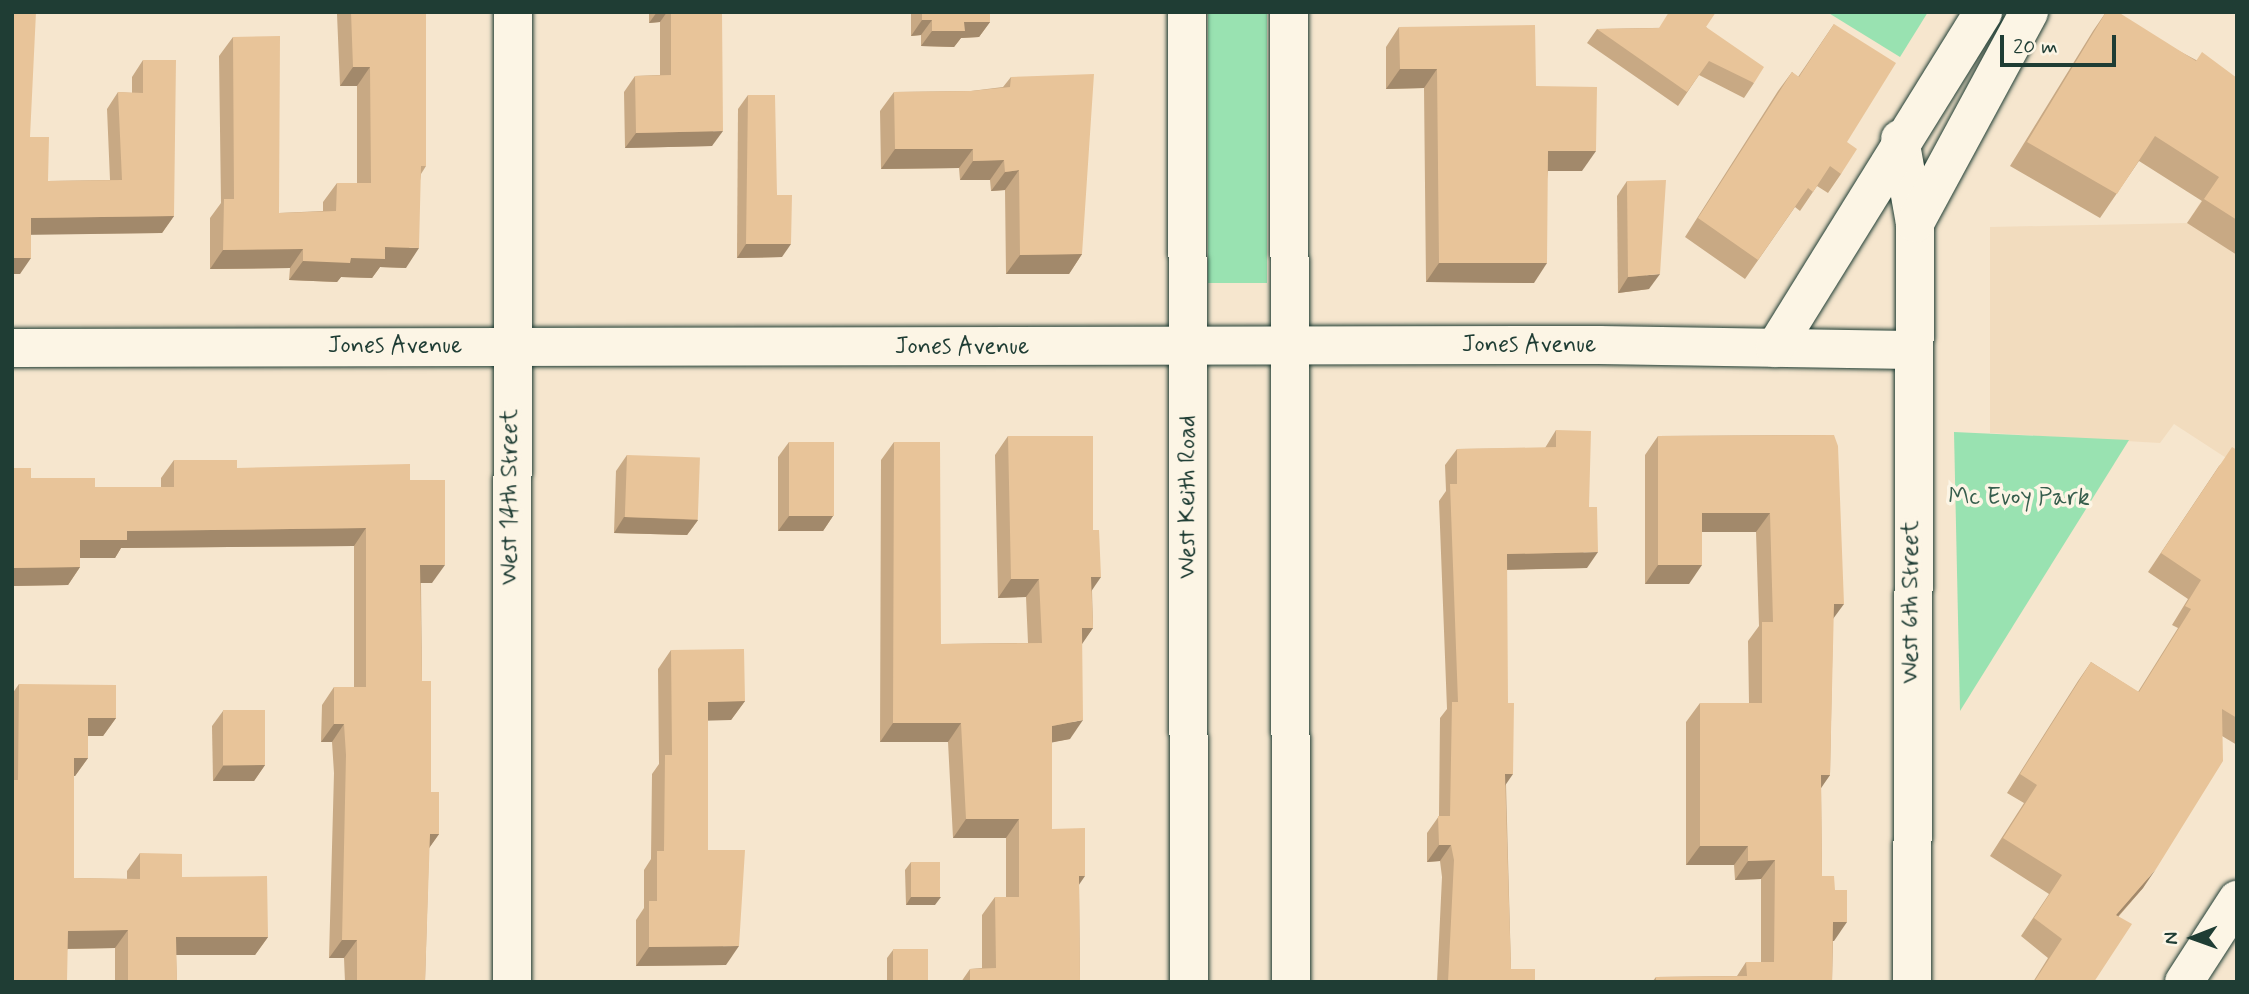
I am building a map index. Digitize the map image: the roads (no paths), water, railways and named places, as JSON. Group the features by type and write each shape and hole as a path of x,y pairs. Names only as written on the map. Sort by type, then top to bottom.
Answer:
{"street":[{"name":"West 14th Street","path":"512,982 509,346 513,12"},
{"name":"West Keith Road","path":"1187,12 1189,982"},
{"path":"1289,12 1291,982"},
{"path":"1774,348 1900,139 1983,12"},
{"name":"West 6th Street","path":"1915,223 2029,12"},
{"name":"West 6th Street","path":"1900,139 1915,223 1911,350 1912,982"},
{"name":"Jones Avenue","path":"12,348 509,346 1911,350"},
{"path":"2184,982 2237,900"}],"park label":[{"name":"Mc Evoy Park","path":"2019,498"}]}
